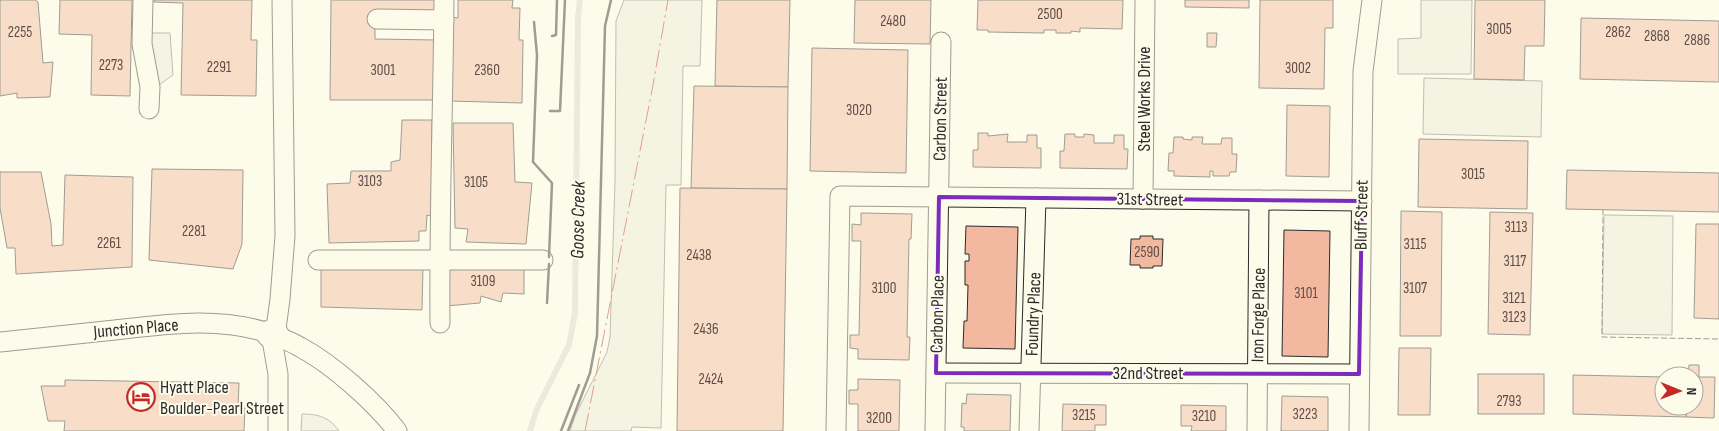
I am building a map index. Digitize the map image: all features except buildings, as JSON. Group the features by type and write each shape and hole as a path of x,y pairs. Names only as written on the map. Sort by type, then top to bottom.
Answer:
{"street":[{"path":"143,0 142,44 150,87 149,109"},
{"path":"278,431 278,374 273,335 280,299 285,236 282,0"},
{"path":"440,324 444,0"},
{"name":"Steel Works Drive","path":"1143,199 1144,0"},
{"name":"Bluff Street","path":"1359,431 1364,71 1372,0"},
{"path":"377,19 444,20"},
{"name":"Carbon Street","path":"939,197 941,42"},
{"name":"31st Street","path":"836,431 840,196 1362,201"},
{"name":"Carbon Place","path":"935,431 939,197"},
{"name":"Foundry Place","path":"1029,431 1036,198"},
{"name":"Iron Forge Place","path":"1257,431 1259,200"},
{"path":"318,260 543,260"},
{"name":"Junction Place","path":"0,342 192,323 229,324 254,328 299,346 334,370 350,383 397,431"},
{"name":"32nd Street","path":"936,373 1359,374"}],"highlighted area":[{"path":"939,197 1362,201 1359,374 936,373"}],"shaded area":[{"path":"624,0 702,0 700,66 683,66 681,185 666,185 661,428 632,427 631,431 570,431 575,416 607,352 610,337 615,182 616,21"},
{"path":"1421,0 1472,0 1471,74 1398,74 1398,39 1421,38"},
{"path":"146,33 170,33 173,75 156,87"},
{"path":"1424,78 1542,81 1541,137 1423,134"},
{"path":"1604,215 1673,216 1672,335 1602,334"},
{"path":"302,414 323,417 331,422 339,431 301,431"}],"waterway":[{"name":"Goose Creek","path":"530,431 536,411 569,345 575,313 578,17 580,0"}],"fence":[{"path":"1603,209 1602,337 1719,339"}],"wall":[{"path":"552,36 556,35 557,0"},
{"path":"550,111 560,111 565,0"},
{"path":"568,431 590,373 597,336 605,26 611,0"},
{"path":"534,22 537,55 533,162 552,183 549,257"},
{"path":"547,303 549,264"},
{"path":"561,431 579,385"}],"power":[{"path":"585,431 668,0"}],"place":[{"name":"Hyatt Place Boulder-Pearl Street","path":"141,397"}]}
